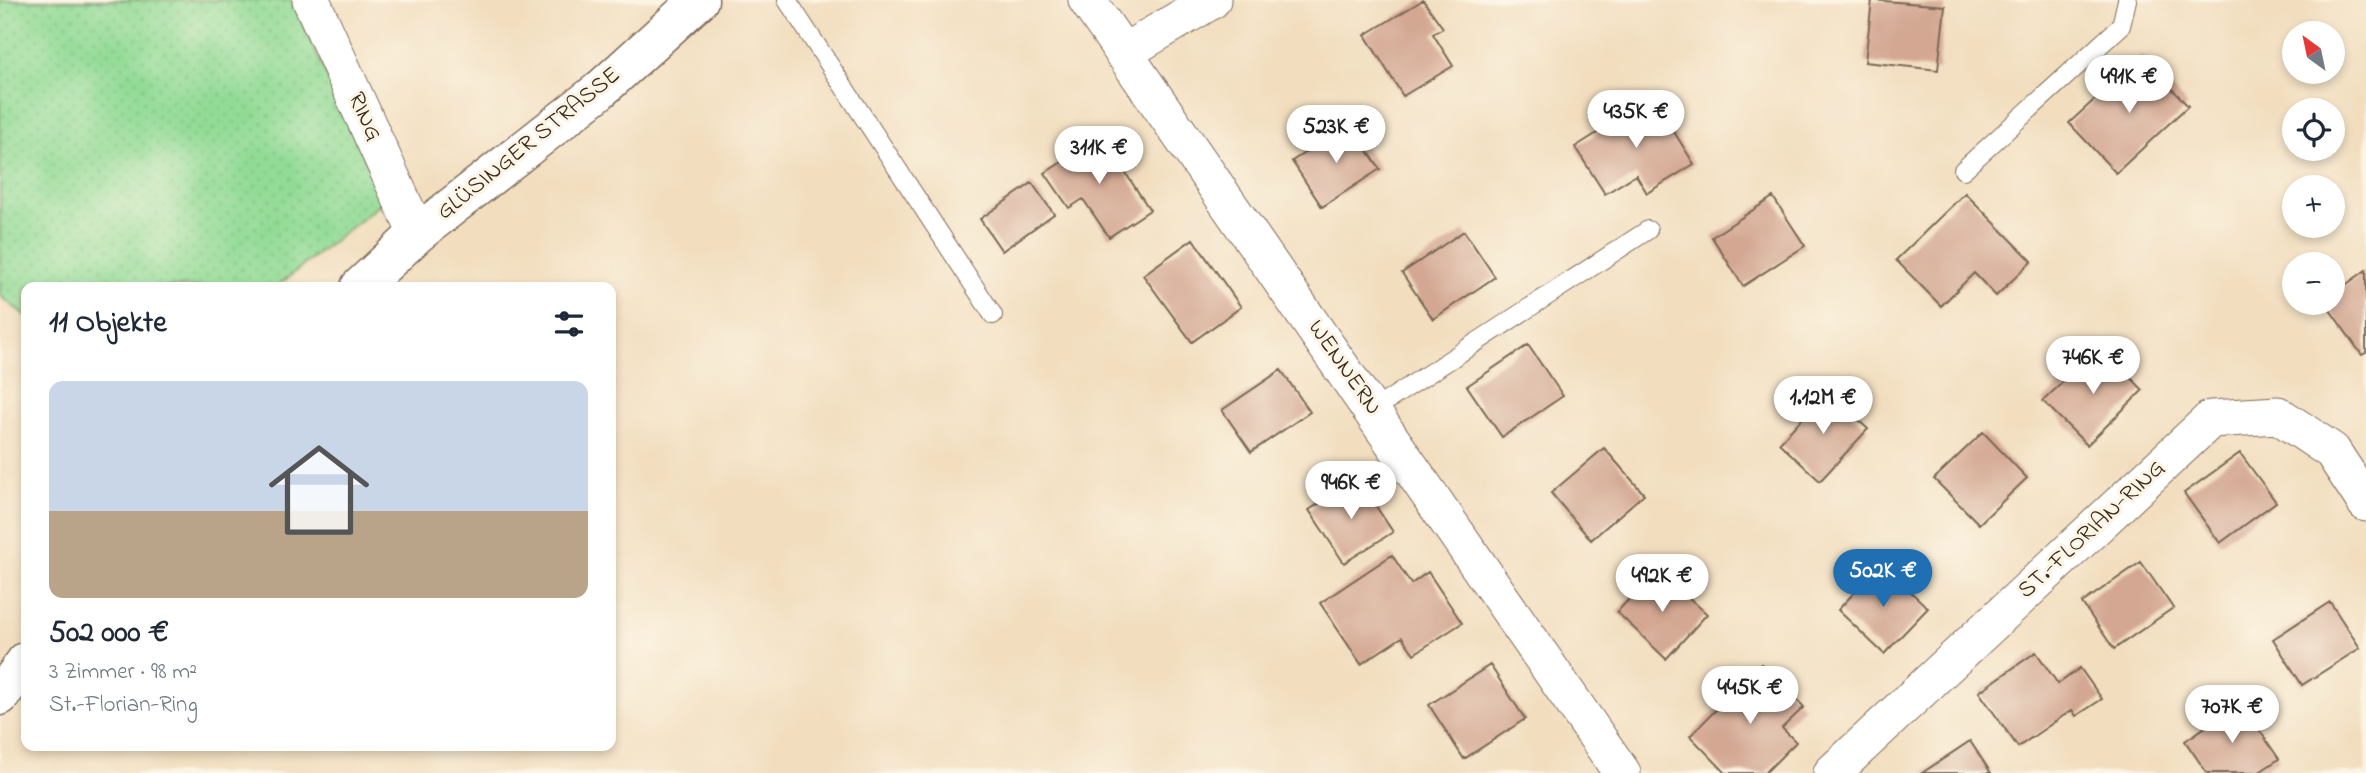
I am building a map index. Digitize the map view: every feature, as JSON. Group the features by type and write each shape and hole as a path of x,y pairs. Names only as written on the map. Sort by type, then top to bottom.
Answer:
{"street":[{"name":"RING","path":"311,0 417,234"},
{"name":"GLÜSINGER STRASSE","path":"365,282 417,234 598,91 699,0"},
{"name":"WENNERN","path":"1087,0 1622,773"},
{"path":"1123,53 1212,0"},
{"name":"ST.-FLORIAN-RING","path":"1832,773 2211,419 2278,415 2332,451 2366,503"},
{"path":"0,696 21,669"}],"lane":[{"path":"787,0 993,315"},
{"path":"1963,170 2121,26 2127,0"},
{"path":"1373,410 1648,230"}],"green space":[{"path":"0,0 292,0 384,201 282,282 21,282 21,312 0,296"}],"building":[{"path":"1423,0 1443,28 1433,34 1453,66 1403,96 1365,35"},
{"path":"1872,0 1945,6 1938,70 1865,62"},
{"path":"2142,56 2188,106 2116,173 2069,123"},
{"path":"1653,98 1694,164 1647,193 1636,175 1605,194 1575,147"},
{"path":"1350,124 1380,169 1322,207 1292,161"},
{"path":"1101,136 1150,210 1109,237 1083,199 1069,208 1045,173"},
{"path":"1032,183 1054,214 1002,251 980,219"},
{"path":"1965,193 2032,261 1996,296 1974,273 1941,306 1896,260"},
{"path":"1773,197 1805,246 1743,286 1712,237"},
{"path":"1464,231 1495,277 1433,319 1402,273"},
{"path":"1193,239 1241,307 1192,342 1143,275"},
{"path":"2366,270 2366,353 2362,355 2334,315 2345,315 2345,285"},
{"path":"1528,345 1563,396 1502,437 1467,386"},
{"path":"2100,346 2143,390 2087,445 2043,401"},
{"path":"1281,370 1310,412 1251,452 1222,410"},
{"path":"1827,392 1868,429 1820,481 1779,443"},
{"path":"1983,432 2027,478 1979,524 1934,479"},
{"path":"1604,448 1644,494 1591,540 1551,493"},
{"path":"2240,453 2276,502 2220,543 2184,493"},
{"path":"1358,479 1393,532 1344,563 1309,510"},
{"path":"1392,555 1411,584 1428,572 1462,623 1414,654 1402,637 1361,664 1320,603"},
{"path":"2141,562 2173,608 2114,649 2082,603"},
{"path":"1881,564 1928,608 1884,654 1838,610"},
{"path":"1657,569 1707,614 1666,659 1617,612"},
{"path":"2330,602 2360,648 2302,685 2273,639"},
{"path":"2036,652 2058,684 2080,668 2102,699 2076,716 2072,710 2018,747 1979,692"},
{"path":"1761,664 1804,707 1782,728 1796,742 1765,773 1726,773 1690,736"},
{"path":"1490,665 1525,719 1464,759 1429,705"},
{"path":"2241,703 2279,759 2258,773 2207,773 2185,741"},
{"path":"1970,741 1991,773 1922,773"}]}
